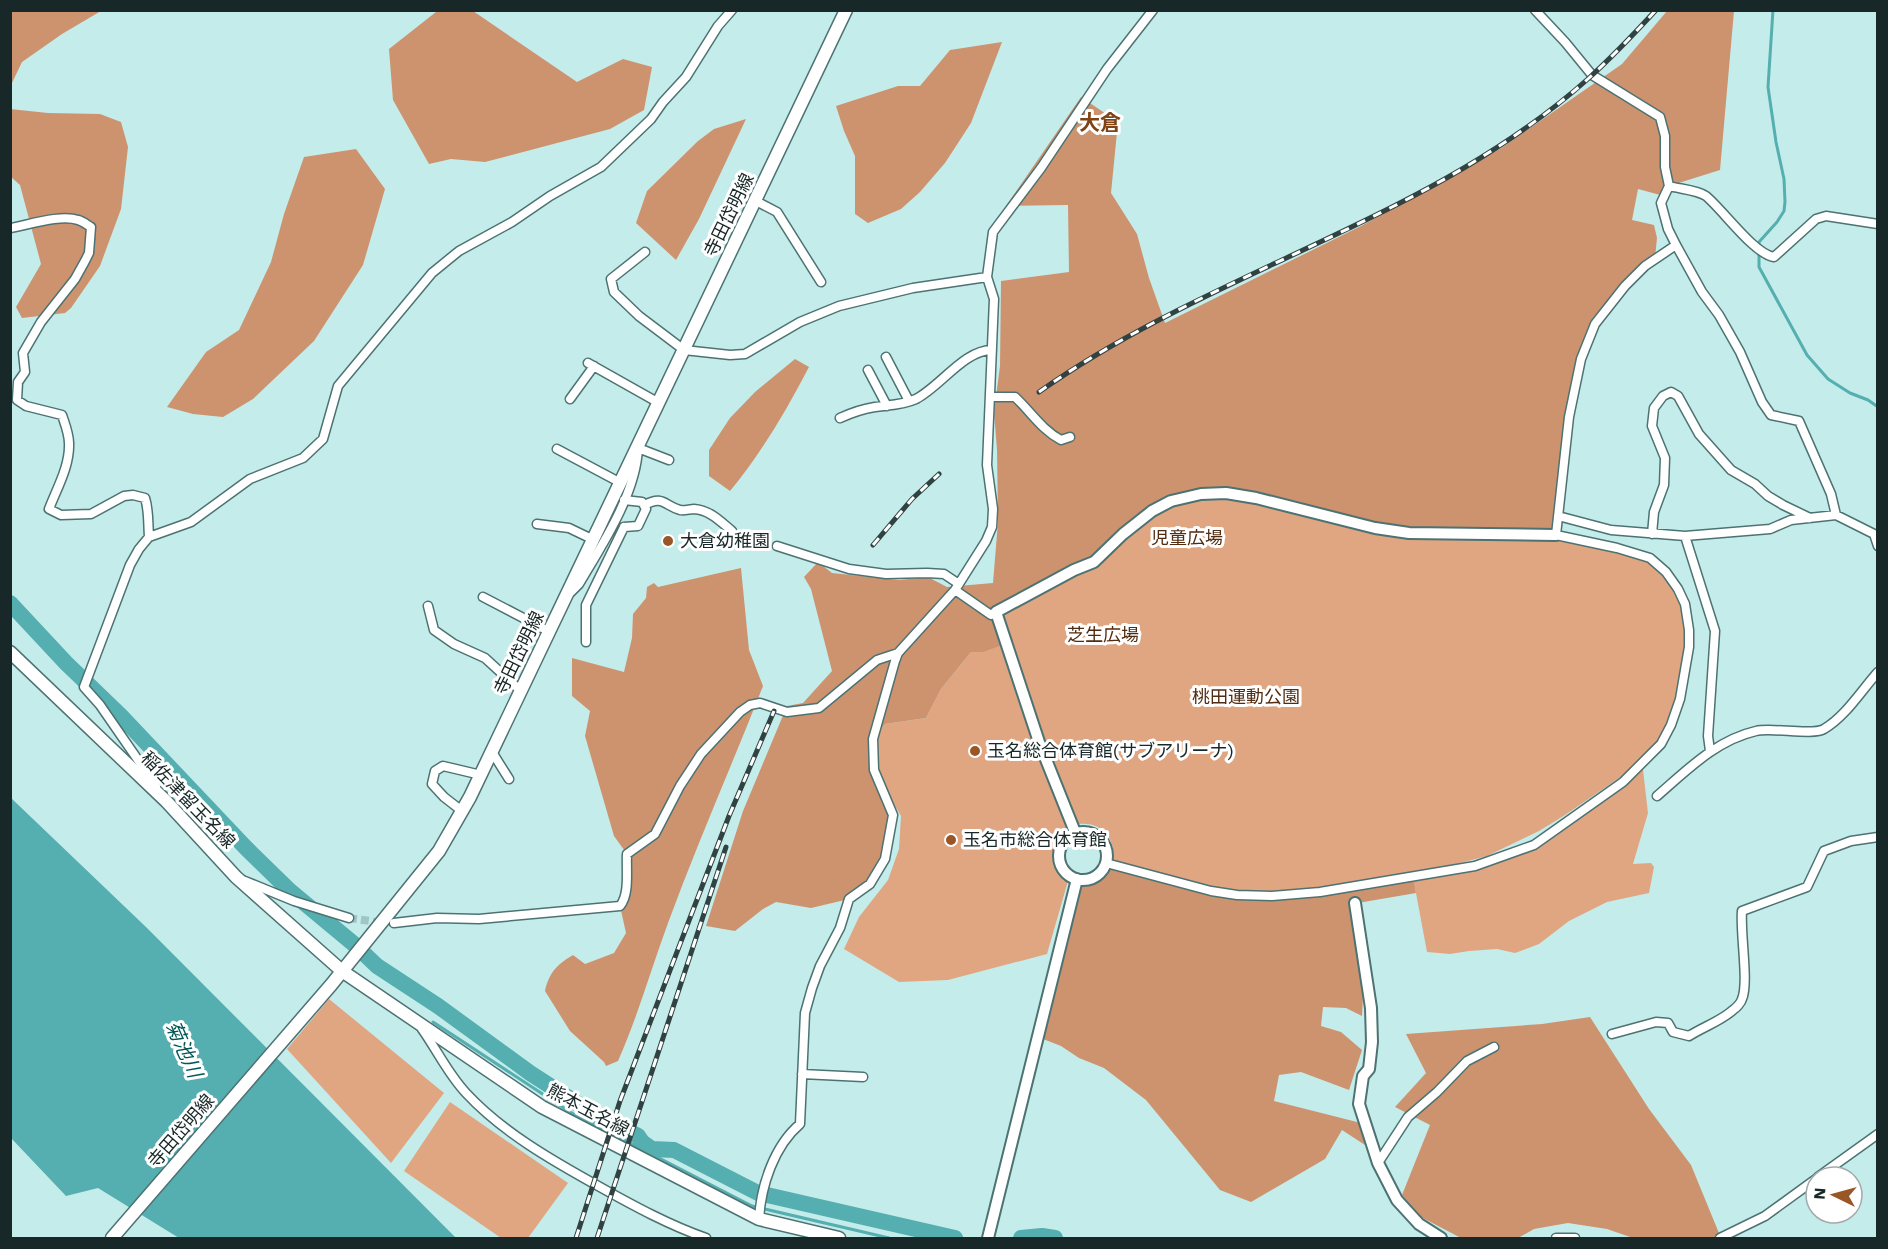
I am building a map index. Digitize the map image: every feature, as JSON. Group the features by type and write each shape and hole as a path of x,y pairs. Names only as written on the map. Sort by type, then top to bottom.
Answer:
{"main road":[{"name":"寺田岱明線","path":"112,1239 331,985 439,851 481,775 846,10"},
{"name":"稲佐津留玉名線","path":"10,652 166,801 236,877 342,971"},
{"name":"熊本玉名線","path":"342,971 542,1107 759,1216 839,1239"}],"street":[{"path":"166,801 100,705 84,687 130,565 139,549 149,537 191,522 250,479 303,458 323,439 338,386 432,273 459,251 512,222 550,196 602,166 651,119 686,77 718,26 732,10"},
{"path":"759,1216 763,1189 774,1160 791,1132 800,1124 806,1013 820,966 840,928 849,899 870,884 885,859 893,815 874,770 873,739 898,653 957,587 986,541 992,527 993,509 987,465 993,299 987,277 993,232 1041,168 1107,69 1153,10"},
{"path":"1534,10 1565,42 1592,75 1660,117 1665,136 1665,167 1669,186 1661,203 1668,230 1702,292 1719,315 1740,352 1762,402 1771,416 1799,421 1831,494 1836,515"},
{"path":"1669,186 1704,195 1768,256 1774,257 1816,219 1826,216 1878,224"},
{"path":"756,201 777,212 821,282"},
{"path":"10,228 48,220 70,219 79,220 91,227 89,253 86,261 75,279 41,322 23,353 25,372 18,382 17,400 26,406 62,415 70,442 67,464 49,509 62,515 91,514 124,496 133,495 145,498 148,507 149,537"},
{"path":"1556,535 1569,417 1581,359 1595,324 1625,286 1645,266 1676,245"},
{"path":"645,252 611,279 614,292 639,316 684,350 730,355 745,354 800,322 839,306 913,288 987,277"},
{"path":"840,418 858,410 909,401 932,388 972,354 992,350"},
{"path":"886,357 909,401"},
{"path":"570,399 591,365 659,403"},
{"path":"868,370 887,406"},
{"path":"1652,534 1654,512 1664,485 1665,458 1652,426 1654,408 1663,396 1671,392 1678,396 1699,434 1731,471 1755,484 1776,501 1811,518"},
{"path":"990,398 1015,398 1043,428 1061,440 1070,437"},
{"path":"557,448 621,483"},
{"path":"565,599 579,584 616,517 637,461 638,448 669,460"},
{"path":"777,546 849,569 886,574 944,574 991,615 1074,570 1094,562 1123,534 1171,501 1201,494 1226,493 1256,498 1375,528 1409,533 1556,535 1617,548 1650,558 1666,572 1678,588 1685,604 1689,647 1680,699 1671,725 1661,744 1623,782 1534,845 1475,866 1320,892 1272,896 1237,895 1211,891 1106,863"},
{"path":"624,500 642,502 646,509 638,526 624,527"},
{"path":"644,505 653,500 665,501 680,510 697,509 714,515 732,531"},
{"path":"1558,516 1611,530 1685,536 1770,529 1791,520 1836,515 1874,534 1878,546"},
{"path":"616,517 624,527"},
{"path":"537,524 569,528 594,540"},
{"path":"586,642 586,605 624,527"},
{"path":"1685,536 1715,631 1708,736 1710,751"},
{"path":"483,597 550,632"},
{"path":"428,606 434,630 454,644 485,658 521,691"},
{"path":"996,612 1039,742 1075,832"},
{"path":"394,923 437,918 479,919 620,906 624,902 626,891 627,854 654,834 680,786 701,754 740,712 750,705 760,703 787,712 819,708 877,660 898,653"},
{"path":"1657,796 1710,751 1743,735 1768,729 1821,731 1834,722 1878,672"},
{"path":"492,752 509,779"},
{"path":"462,811 432,784 435,771 443,766 481,775"},
{"path":"1075,832 1090,832 1103,841 1108,855 1100,874 1095,877 1077,879 1064,871 1059,857 1063,842 1075,832"},
{"path":"1612,1034 1656,1022 1668,1023 1673,1032 1689,1036 1733,1010 1742,1001 1743,995 1742,911 1807,887 1824,851 1851,841 1878,837"},
{"path":"236,877 294,901 349,918"},
{"path":"988,1239 1077,879"},
{"path":"1355,903 1371,1008 1372,1037 1369,1069 1363,1076 1359,1104 1378,1163 1397,1200 1419,1224 1441,1239"},
{"path":"418,1024 435,1047 452,1077 482,1109 499,1122 562,1166 628,1203 706,1239"},
{"path":"1378,1163 1408,1117 1437,1092 1467,1061 1494,1047"},
{"path":"802,1074 863,1077"},
{"path":"1835,1165 1878,1134"},
{"path":"1720,1239 1765,1216 1804,1188"},
{"path":"1556,1239 1575,1239"}],"green space":[{"name":"桃田運動公園","path":"1201,494 1607,544 1657,564 1678,589 1689,630 1680,699 1661,744 1619,778 1565,815 1539,831 1487,856 1339,895 1237,895 1113,862 1113,846 1107,835 1098,827 1087,824 1075,825 1065,830 1057,840 1055,862 1057,869 1068,881 1047,954 948,980 899,982 844,949 859,917 888,880 899,849 901,816 874,770 873,739 885,724 926,718 941,689 971,652 983,652 1010,600 1149,513"},
{"path":"1642,761 1648,813 1633,864 1651,863 1654,867 1649,893 1607,902 1569,921 1539,944 1515,953 1497,949 1450,954 1427,952 1413,877 1471,866 1534,845 1606,793"},
{"path":"329,999 444,1093 391,1163 287,1049"},
{"path":"450,1102 568,1183 528,1238 501,1238 404,1171"}],"shaded area":[{"path":"11,10 101,11 62,34 22,62 11,85"},
{"path":"473,11 577,82 623,59 652,67 644,110 610,129 485,162 451,159 429,164 393,100 389,49 436,12"},
{"path":"1667,11 1734,11 1720,170 1669,186 1664,196 1638,189 1632,220 1654,225 1657,238 1655,258 1603,314 1581,359 1556,535 1409,533 1211,494 1163,505 1094,562 1010,600 1004,616 1013,641 983,652 971,652 941,689 926,718 885,724 873,739 874,770 893,815 885,859 870,884 849,899 811,908 776,902 735,931 706,926 743,811 787,706 803,703 832,671 811,589 804,577 818,562 832,573 899,580 928,577 947,587 993,583 998,522 994,412 1000,366 1001,281 1069,272 1068,205 1006,206 1081,97 1118,122 1111,193 1137,234 1165,323 1361,226 1500,149 1622,64"},
{"path":"1002,42 971,123 945,163 920,192 901,209 868,223 855,214 855,156 836,106 898,86 920,86 950,50"},
{"path":"10,109 48,113 100,114 121,122 128,147 121,209 100,266 71,308 65,313 22,318 16,307 41,264 20,185 11,177"},
{"path":"746,119 699,219 676,260 636,223 647,191 698,141 714,129"},
{"path":"356,149 385,189 363,265 314,341 253,399 223,417 193,414 167,407 206,352 239,330 271,262 284,214 304,157"},
{"path":"795,359 809,367 773,431 730,491 709,476 709,450 730,418 755,392"},
{"path":"741,568 749,650 763,686 679,893 618,1061 606,1066 570,1031 545,991 555,969 563,962 573,955 585,964 614,953 626,933 620,906 627,854 614,836 585,736 590,711 572,696 572,658 624,672 632,638 633,614 646,598 647,587 654,583 658,587"},
{"path":"1107,867 1224,893 1309,895 1413,876 1416,893 1352,904 1363,996 1362,1016 1346,1008 1323,1007 1321,1026 1341,1032 1362,1050 1349,1090 1301,1072 1279,1075 1274,1101 1361,1123 1365,1145 1342,1130 1325,1159 1251,1202 1220,1190 1146,1100 1104,1068 1038,1037 1076,883 1094,880"},
{"path":"1590,1017 1649,1109 1691,1165 1721,1238 1633,1238 1607,1229 1568,1223 1534,1229 1518,1238 1461,1238 1419,1216 1402,1195 1430,1125 1395,1107 1426,1073 1406,1034 1542,1024"}],"water":[{"name":"菊池川","path":"10,797 147,928 456,1238 179,1238 98,1188 66,1196 11,1138"}],"waterway":[{"path":"1773,10 1768,87 1784,179 1785,202 1784,211 1777,222 1759,242 1759,267 1807,355 1828,379 1878,407"},
{"path":"10,603 290,891 377,966 438,1006 530,1073 592,1113 638,1136 652,1149 674,1150 758,1193 955,1238"},
{"path":"433,1022 570,1112 752,1206 889,1238"},
{"path":"1021,1238 1042,1236 1055,1238"}],"tunnel":[{"path":"349,918 384,923"}],"railway":[{"path":"1039,392 1081,364 1167,315 1392,207 1495,149 1567,97 1606,62 1656,10"},
{"path":"873,545 912,499 939,474"},
{"path":"576,1238 620,1101 729,816 774,711"},
{"path":"597,1238 726,847"}],"place":[{"name":"大倉幼稚園","path":"668,541"},
{"name":"玉名総合体育館(サブアリーナ)","path":"975,751"},
{"name":"玉名市総合体育館","path":"951,840"}],"district":[{"name":"大倉","path":"1100,123"}],"park label":[{"name":"児童広場","path":"1187,538"},
{"name":"芝生広場","path":"1103,635"}]}
